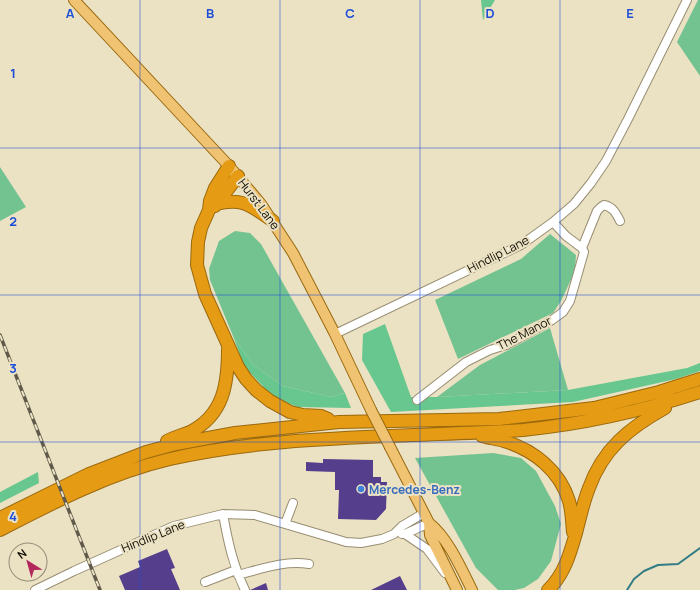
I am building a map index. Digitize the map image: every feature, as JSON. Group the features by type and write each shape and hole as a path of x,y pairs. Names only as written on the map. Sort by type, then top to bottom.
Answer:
{"highway":[{"path":"212,207 210,201 216,188 230,166"},
{"path":"238,176 212,207 201,228 198,242 197,265 205,294 238,367 246,379 270,401 290,412 303,416 321,416 339,422"},
{"path":"212,207 230,201 243,202 273,221"},
{"path":"146,452 172,438 190,431 202,424 211,415 223,396 228,372 228,346"},
{"path":"0,518 90,474 146,452 176,444 235,433 339,422 507,418 594,408 659,392 700,379"},
{"path":"0,530 56,501 120,474 169,459 221,450 295,441 522,430 608,418 700,392"},
{"path":"548,590 565,566 588,489 603,459 628,432 642,421 685,397"},
{"path":"469,433 503,440 514,444 536,456 547,466 560,483 569,502 574,539"}],"main road":[{"name":"Hurst Lane","path":"74,0 230,166 273,221 293,253 335,334 371,410 429,523"},
{"path":"429,523 430,535 457,590"},
{"path":"429,523 438,530 445,540 472,590"}],"street":[{"name":"Hindlip Lane","path":"335,334 521,245 553,222 574,204 592,183 606,161 632,112 687,0"},
{"name":"The Manor","path":"417,400 466,362 490,350 506,345 546,324 563,312 570,301 582,262 584,252 582,248 597,211 604,205 612,208 616,212 620,221"},
{"path":"553,222 566,236 582,248"},
{"path":"286,524 293,503"},
{"name":"Hindlip Lane","path":"394,534 402,526 424,513"},
{"name":"Hindlip Lane","path":"35,590 174,526 223,514 255,515 353,543 368,542 394,534 405,534 429,523"},
{"path":"223,514 228,544 237,573 245,590"},
{"path":"405,534 427,549 443,571 450,577"},
{"path":"205,582 237,573 287,563 309,564"}],"green space":[{"path":"481,0 495,0 483,20"},
{"path":"698,0 700,0 700,76 677,42"},
{"path":"0,167 26,207 0,221"},
{"path":"235,231 250,233 261,244 345,393 331,397 283,386 253,365 233,336 210,280 209,269 219,241"},
{"path":"550,234 576,255 575,271 561,301 553,313 458,359 435,300 521,259"},
{"path":"385,324 411,397 568,390 687,368 700,363 700,371 676,379 573,402 391,412 362,360 363,334"},
{"path":"550,328 568,390 437,397 480,365"},
{"path":"233,336 253,365 283,386 331,397 345,393 351,408 297,407 271,395 244,366"},
{"path":"493,453 521,458 536,471 555,506 561,524 551,561 538,579 524,588 515,590 498,590 476,568 415,458"},
{"path":"38,472 39,483 0,503 0,492"}],"building":[{"name":"Mercedes-Benz","path":"323,459 373,460 373,477 381,477 381,482 387,482 386,509 376,520 338,519 339,490 335,490 335,472 306,471 306,462 323,463"},
{"path":"167,549 175,568 171,569 180,590 125,590 119,576 140,567 138,561"},
{"path":"400,576 407,590 371,590"},
{"path":"266,583 268,590 250,590"}],"waterway":[{"path":"627,590 634,579 644,571 658,565 678,564 700,548"}],"railway":[{"path":"0,335 100,590"}],"place":[{"name":"Mercedes-Benz","path":"361,489"}]}
